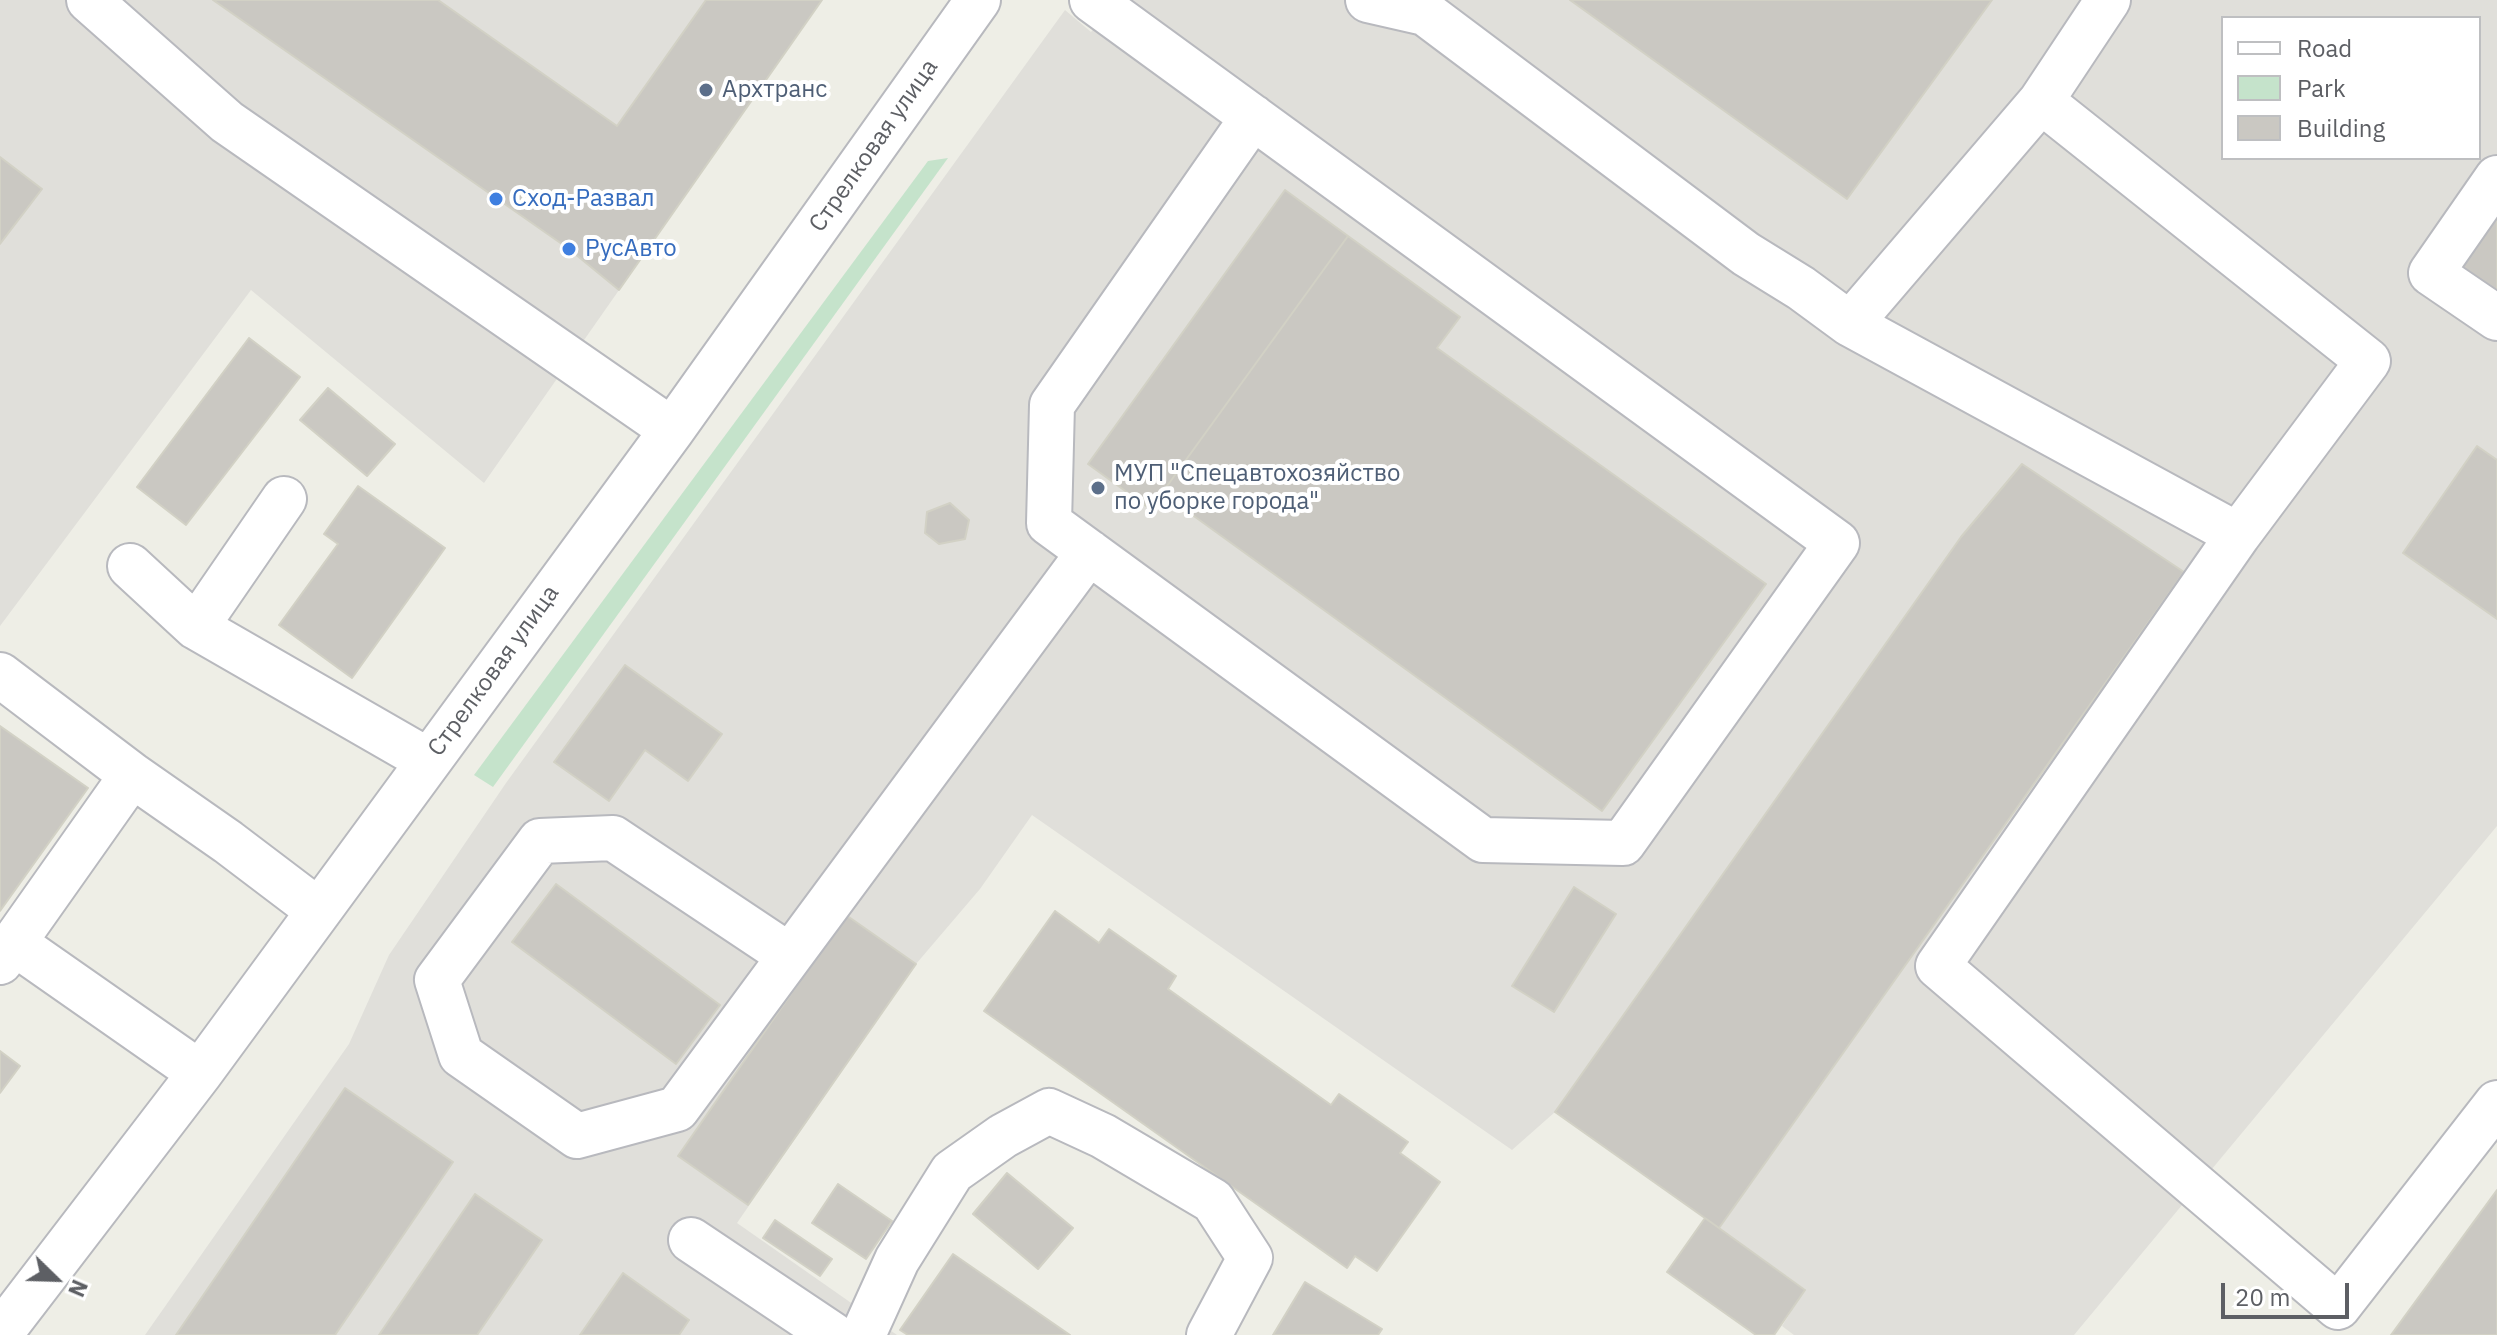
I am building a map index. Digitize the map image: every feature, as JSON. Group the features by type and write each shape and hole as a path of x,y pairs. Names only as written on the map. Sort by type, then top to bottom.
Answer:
{"street":[{"path":"89,0 227,122 672,430"},
{"name":"Стрелковая улица","path":"0,1334 200,1073 672,430 978,0"},
{"path":"1092,0 1253,117 1837,543 1623,843 1483,840 1049,523 1052,405 1253,117"},
{"path":"1368,0 1416,6 1746,254 1801,288 1850,324 2238,535"},
{"path":"1850,324 2041,101 2108,0"},
{"path":"2041,101 2368,361 2238,535 1938,966 2338,1307 2497,1103"},
{"path":"2497,178 2431,273 2497,318"},
{"path":"196,627 284,499"},
{"path":"790,956 613,838 540,841 437,980 461,1055 577,1136 677,1109 1089,552"},
{"path":"130,566 196,627 429,761"},
{"path":"0,675 319,911"},
{"path":"132,775 7,953 200,1073"},
{"path":"863,1335 897,1260 952,1172 1003,1136 1049,1111 1103,1136 1213,1201 1250,1258 1209,1335"},
{"path":"691,1240 833,1335"}],"shaded area":[{"path":"0,0 822,0 484,483 251,290 0,626"},
{"path":"1118,0 2497,0 2497,826 2074,1335 1794,1335 1782,1326 1805,1289 1555,1112 1512,1150 1032,815 980,889 916,964 737,1223 897,1335 145,1335 349,1044 389,955 506,783 1065,10 1091,32"}],"green space":[{"path":"948,158 493,787 474,775 928,161"}],"building":[{"path":"213,0 438,0 617,126 706,0 822,0 619,290 569,249"},
{"path":"1570,0 1992,0 1847,199"},
{"path":"0,157 42,189 0,244"},
{"path":"1285,190 1348,236 1162,493 1146,506 1088,464"},
{"path":"2497,211 2497,294 2457,266"},
{"path":"1348,236 1460,317 1437,348 1766,584 1602,811 1162,493"},
{"path":"249,338 300,377 186,525 137,487"},
{"path":"328,388 395,444 367,476 300,420"},
{"path":"2477,446 2497,460 2497,619 2403,553"},
{"path":"2022,464 2184,572 1719,1228 1555,1112 1961,537"},
{"path":"358,486 445,548 352,678 279,625 338,544 324,534"},
{"path":"950,503 969,520 965,539 939,544 925,533 927,512"},
{"path":"625,665 722,734 688,781 645,750 609,801 554,762"},
{"path":"0,726 88,788 0,911"},
{"path":"556,884 720,1005 676,1064 512,942"},
{"path":"1574,887 1616,914 1554,1012 1512,986"},
{"path":"1055,911 1099,943 1109,929 1176,976 1168,989 1331,1105 1339,1094 1408,1142 1400,1153 1440,1182 1377,1271 1355,1256 1347,1268 984,1011"},
{"path":"846,915 916,964 748,1205 678,1156"},
{"path":"0,1051 20,1066 0,1093"},
{"path":"345,1088 453,1162 335,1335 176,1335"},
{"path":"1007,1173 1073,1228 1038,1269 973,1214"},
{"path":"838,1184 892,1221 866,1259 812,1223"},
{"path":"2497,1190 2497,1335 2391,1335"},
{"path":"475,1194 542,1240 477,1335 379,1335"},
{"path":"1705,1218 1805,1290 1774,1335 1756,1335 1667,1272"},
{"path":"775,1220 832,1259 820,1276 763,1238"},
{"path":"953,1254 1070,1335 908,1335 900,1330"},
{"path":"623,1273 689,1320 679,1335 580,1335"},
{"path":"1305,1282 1382,1329 1378,1335 1273,1335"}],"place":[{"name":"Архтранс","path":"706,90"},
{"name":"Сход-Развал","path":"496,199"},
{"name":"РусАвто","path":"569,249"},
{"name":"МУП \"Спецавтохозяйство по уборке города\"","path":"1098,488"}]}
